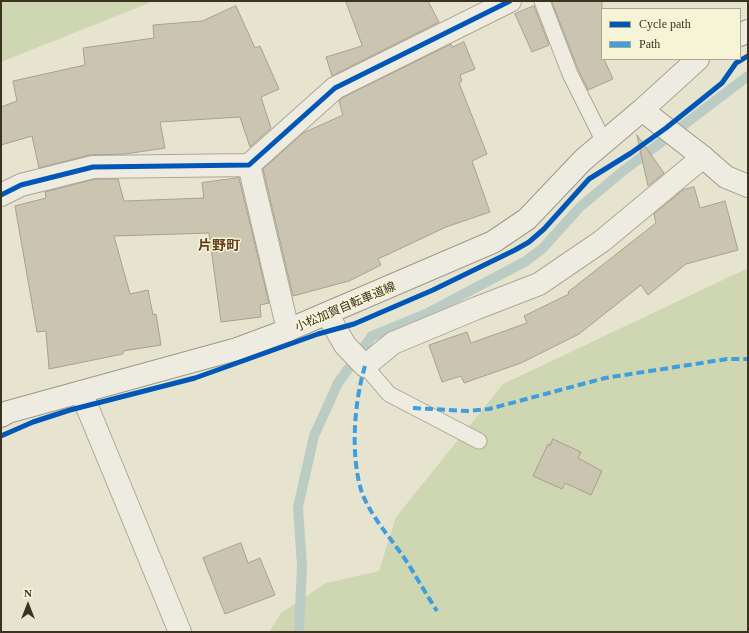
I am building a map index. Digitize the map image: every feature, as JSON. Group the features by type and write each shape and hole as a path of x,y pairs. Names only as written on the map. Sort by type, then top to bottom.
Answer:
{"street":[{"path":"1,195 20,185 93,167 249,164 335,88 510,1"},
{"name":"小松加賀自転車道線","path":"1,416 8,412 237,349 327,314 493,242 528,219 583,160 642,110 697,60"},
{"path":"642,110 703,157 726,177 748,186"},
{"path":"327,314 345,345 365,366 393,343 476,308 539,284 602,241 703,157"},
{"path":"249,164 288,330"},
{"path":"81,392 180,632"}],"lane":[{"path":"542,1 570,74 604,142"},
{"path":"365,366 389,394 479,441"}],"green space":[{"path":"1,1 154,1 1,62"},
{"path":"748,268 748,632 269,632 281,613 326,583 379,571 396,517 503,384"}],"building":[{"path":"346,1 428,1 439,22 332,76 326,57 362,46"},
{"path":"552,1 602,1 601,60 604,60 613,79 588,90 578,69"},
{"path":"236,6 255,48 260,46 279,89 261,97 271,128 250,147 240,117 160,122 165,148 125,154 90,155 39,168 32,136 1,145 1,107 17,101 13,81 85,65 83,48 154,38 153,25 202,21"},
{"path":"534,6 549,45 532,52 515,14"},
{"path":"464,42 475,69 460,75 462,81 459,83 487,154 472,161 490,212 446,227 378,259 381,265 349,281 293,296 263,169 303,133 343,115 339,101 342,98 451,44 452,47"},
{"path":"637,136 664,173 648,186"},
{"path":"239,178 269,303 260,305 261,317 221,322 209,233 114,236 130,294 148,290 153,315 156,314 161,345 123,351 123,354 49,369 46,331 37,332 15,206 46,198 45,192 95,179 118,179 124,201 204,198 202,183"},
{"path":"694,187 700,208 725,201 738,250 686,264 648,295 641,285 579,334 521,363 464,383 461,376 442,382 429,345 467,332 471,343 527,323 524,316 569,294 568,292 656,223 654,214 683,190"},
{"path":"553,439 581,452 578,458 602,471 591,495 565,483 562,489 533,476 548,444 550,445"},
{"path":"241,543 248,563 260,558 275,595 225,614 203,558"}],"waterway":[{"path":"299,632 302,566 298,507 314,436 338,383 372,336 426,314 526,261 543,248 580,207 623,171 748,76"}],"marked path":[{"path":"413,408 467,411 489,409 605,378 727,359 748,359"},
{"path":"365,366 358,396 355,430 356,463 362,493 376,519 405,559 437,611"}],"cycle path":[{"path":"1,195 21,185 93,167 249,165 335,88 510,1"},
{"path":"1,436 33,422 70,410 195,378 318,334 354,324 433,290 515,250 529,242 544,229 589,179 631,153 666,128 722,83 736,63 748,56"}],"district":[{"name":"片野町","path":"219,245"}]}
